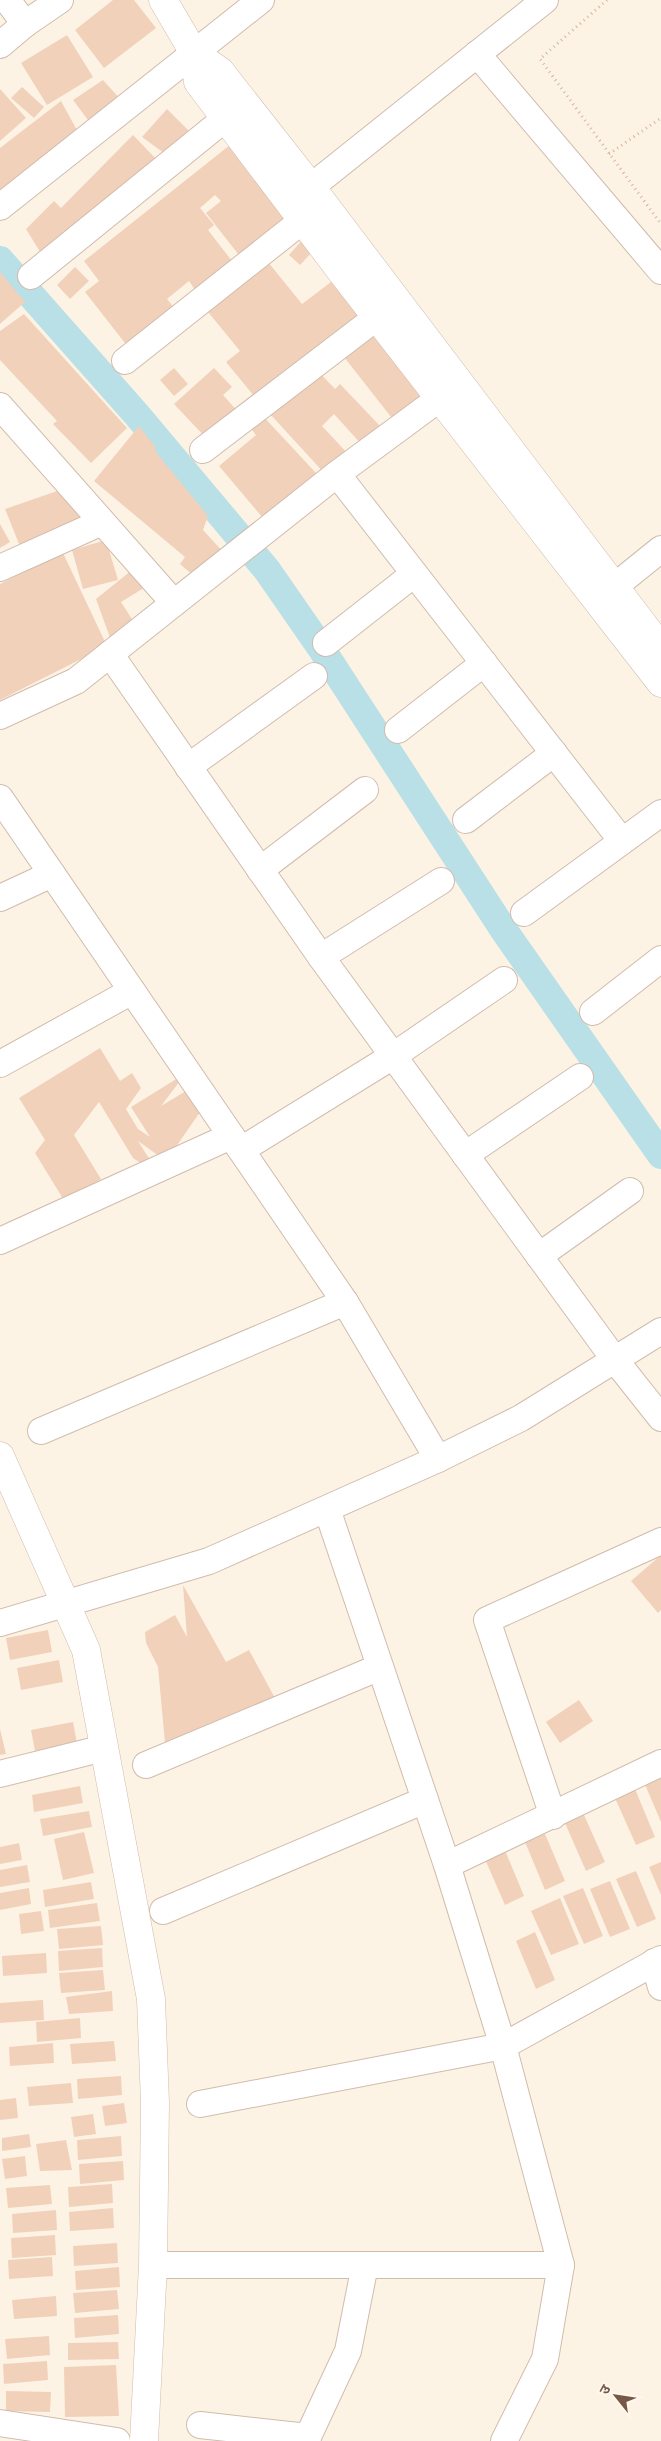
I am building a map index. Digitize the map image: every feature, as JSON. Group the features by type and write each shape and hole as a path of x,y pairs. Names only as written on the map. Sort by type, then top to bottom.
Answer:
{"street":[{"path":"7,0 25,24"},
{"path":"0,45 25,24 60,0"},
{"path":"163,0 194,53 198,82 377,317 661,683"},
{"path":"0,208 261,0"},
{"path":"311,187 545,0"},
{"path":"194,53 220,71 311,187 661,648"},
{"path":"477,54 661,271"},
{"path":"31,276 227,118"},
{"path":"125,361 303,220"},
{"path":"203,450 377,317"},
{"path":"0,716 76,682 337,474 440,398"},
{"path":"3,415 174,603"},
{"path":"337,474 622,841"},
{"path":"0,568 102,522"},
{"path":"614,588 661,549"},
{"path":"326,643 414,574"},
{"path":"110,654 321,957 615,1360 661,1418"},
{"path":"398,730 484,663"},
{"path":"188,767 314,676"},
{"path":"466,820 554,753"},
{"path":"260,870 365,790"},
{"path":"0,798 345,1302 438,1459"},
{"path":"524,913 661,813"},
{"path":"0,898 52,874"},
{"path":"321,957 441,880"},
{"path":"593,1012 661,959"},
{"path":"0,1242 236,1143 393,1056 504,980"},
{"path":"0,1064 132,990"},
{"path":"465,1154 580,1077"},
{"path":"539,1256 630,1191"},
{"path":"41,1431 345,1302"},
{"path":"0,1623 209,1561 438,1459 521,1418 661,1331"},
{"path":"0,1456 73,1602 86,1650 151,1999 155,2103 174,2265 144,2441"},
{"path":"326,1509 447,1865 503,2046 561,2265 545,2359 504,2441"},
{"path":"553,1816 487,1620 661,1541"},
{"path":"146,1765 380,1666"},
{"path":"0,1774 104,1748"},
{"path":"447,1865 661,1763"},
{"path":"163,1911 425,1800"},
{"path":"200,2104 503,2046 658,1961 661,1987"},
{"path":"174,2265 561,2265"},
{"path":"200,2425 307,2439 348,2351 365,2265"},
{"path":"0,2423 117,2441"}],"path":[{"path":"607,0 540,59 661,224"},
{"path":"609,154 661,118"}],"building":[{"path":"113,0 134,0 156,28 104,68 75,30"},
{"path":"67,35 93,77 47,105 21,63"},
{"path":"103,80 122,101 91,124 73,100"},
{"path":"22,87 44,107 34,118 11,98"},
{"path":"0,89 26,118 0,141"},
{"path":"61,101 78,132 0,195 0,148"},
{"path":"167,109 189,131 168,156 142,137"},
{"path":"133,135 159,162 42,255 26,229 54,201 61,208"},
{"path":"235,141 293,217 242,259 206,213 221,201 215,195 200,208 214,225 208,230 232,261 195,290 189,281 167,299 176,310 128,347 85,292 99,281 84,261"},
{"path":"303,239 315,249 300,265 289,255"},
{"path":"268,262 302,304 339,276 366,313 258,401 226,362 240,351 208,312"},
{"path":"75,267 89,281 70,299 57,285"},
{"path":"0,272 25,302 0,324"},
{"path":"24,314 127,428 91,463 53,424 57,421 0,360 0,331"},
{"path":"380,328 422,395 395,422 344,357"},
{"path":"174,368 188,384 174,396 160,380"},
{"path":"214,368 232,387 223,395 241,415 207,439 174,404"},
{"path":"317,370 335,389 340,384 382,428 363,446 334,414 322,426 349,455 327,476 270,414"},
{"path":"262,415 316,473 309,479 309,489 268,524 219,466 256,435 248,425"},
{"path":"139,426 156,448 155,451 208,516 203,530 226,555 194,576 180,564 185,557 94,481"},
{"path":"63,489 83,523 21,549 5,509"},
{"path":"0,524 10,542 0,548"},
{"path":"106,540 118,580 83,589 72,550"},
{"path":"63,553 107,646 0,700 0,584"},
{"path":"132,570 144,588 121,602 137,627 112,643 96,599"},
{"path":"100,1048 120,1081 132,1073 141,1088 126,1109 138,1129 150,1137 131,1107 186,1073 161,1106 186,1091 205,1105 166,1161 138,1141 150,1160 145,1166 133,1158 99,1102 74,1135 101,1179 65,1202 35,1153 45,1140 19,1098"},
{"path":"661,1555 661,1610 658,1613 631,1581"},
{"path":"183,1585 226,1662 249,1650 276,1700 213,1736 171,1739 165,1743 158,1667 146,1643 145,1632 175,1615 187,1637"},
{"path":"48,1630 52,1652 10,1660 6,1638"},
{"path":"59,1660 63,1682 21,1690 17,1668"},
{"path":"579,1700 593,1721 560,1743 546,1722"},
{"path":"73,1722 77,1743 35,1751 31,1730"},
{"path":"0,1729 6,1754 0,1755"},
{"path":"661,1772 661,1822 643,1780"},
{"path":"80,1786 83,1803 34,1812 32,1795"},
{"path":"635,1789 655,1837 636,1845 615,1798"},
{"path":"89,1811 92,1827 43,1836 40,1819"},
{"path":"584,1815 605,1862 586,1871 565,1823"},
{"path":"84,1832 94,1873 63,1880 54,1839"},
{"path":"545,1834 565,1881 545,1890 525,1842"},
{"path":"19,1843 22,1860 0,1864 0,1847"},
{"path":"504,1848 524,1896 505,1905 484,1857"},
{"path":"661,1862 661,1895 649,1867"},
{"path":"27,1865 30,1882 0,1887 0,1870"},
{"path":"636,1871 656,1919 637,1927 616,1879"},
{"path":"610,1881 630,1929 610,1937 590,1889"},
{"path":"91,1882 94,1899 45,1907 43,1890"},
{"path":"29,1888 31,1904 0,1910 0,1893"},
{"path":"583,1888 603,1936 584,1944 563,1896"},
{"path":"560,1898 579,1944 551,1955 531,1911"},
{"path":"97,1903 100,1921 50,1928 48,1910"},
{"path":"41,1911 44,1931 21,1934 19,1914"},
{"path":"101,1926 103,1945 59,1949 57,1929"},
{"path":"535,1932 555,1980 536,1989 516,1941"},
{"path":"102,1948 103,1967 59,1971 58,1951"},
{"path":"46,1953 47,1973 3,1976 2,1956"},
{"path":"103,1970 105,1990 61,1993 59,1973"},
{"path":"112,1991 113,2011 69,2014 66,1997"},
{"path":"43,2000 44,2020 0,2023 0,2003"},
{"path":"80,2018 81,2038 37,2042 36,2022"},
{"path":"114,2041 116,2061 72,2064 70,2044"},
{"path":"53,2043 54,2063 10,2066 9,2047"},
{"path":"121,2076 122,2095 78,2099 77,2079"},
{"path":"71,2083 73,2103 29,2106 27,2087"},
{"path":"16,2098 18,2118 0,2120 0,2100"},
{"path":"124,2103 127,2123 105,2126 102,2106"},
{"path":"93,2114 96,2134 74,2137 71,2117"},
{"path":"29,2134 31,2147 2,2151 2,2138"},
{"path":"121,2136 122,2156 78,2160 77,2140"},
{"path":"66,2140 72,2170 40,2171 36,2144"},
{"path":"25,2156 27,2176 5,2179 2,2159"},
{"path":"123,2161 124,2180 80,2184 79,2164"},
{"path":"112,2184 113,2203 69,2207 68,2187"},
{"path":"50,2185 52,2204 8,2208 6,2188"},
{"path":"113,2208 114,2228 70,2231 69,2212"},
{"path":"56,2210 57,2230 13,2233 12,2214"},
{"path":"55,2235 56,2255 12,2258 11,2238"},
{"path":"117,2243 118,2263 74,2266 73,2246"},
{"path":"52,2257 53,2276 9,2279 8,2260"},
{"path":"119,2267 120,2287 76,2290 75,2271"},
{"path":"117,2290 119,2309 75,2313 73,2293"},
{"path":"56,2296 57,2316 14,2319 12,2300"},
{"path":"118,2315 119,2334 75,2338 74,2318"},
{"path":"49,2336 50,2355 7,2359 5,2339"},
{"path":"118,2342 119,2359 68,2360 68,2343"},
{"path":"47,2361 48,2380 4,2384 3,2364"},
{"path":"116,2365 119,2416 65,2417 64,2367"},
{"path":"6,2391 51,2392 50,2412 6,2411"}],"waterway":[{"path":"0,260 137,415 267,570 321,648 503,929 661,1155"}]}
